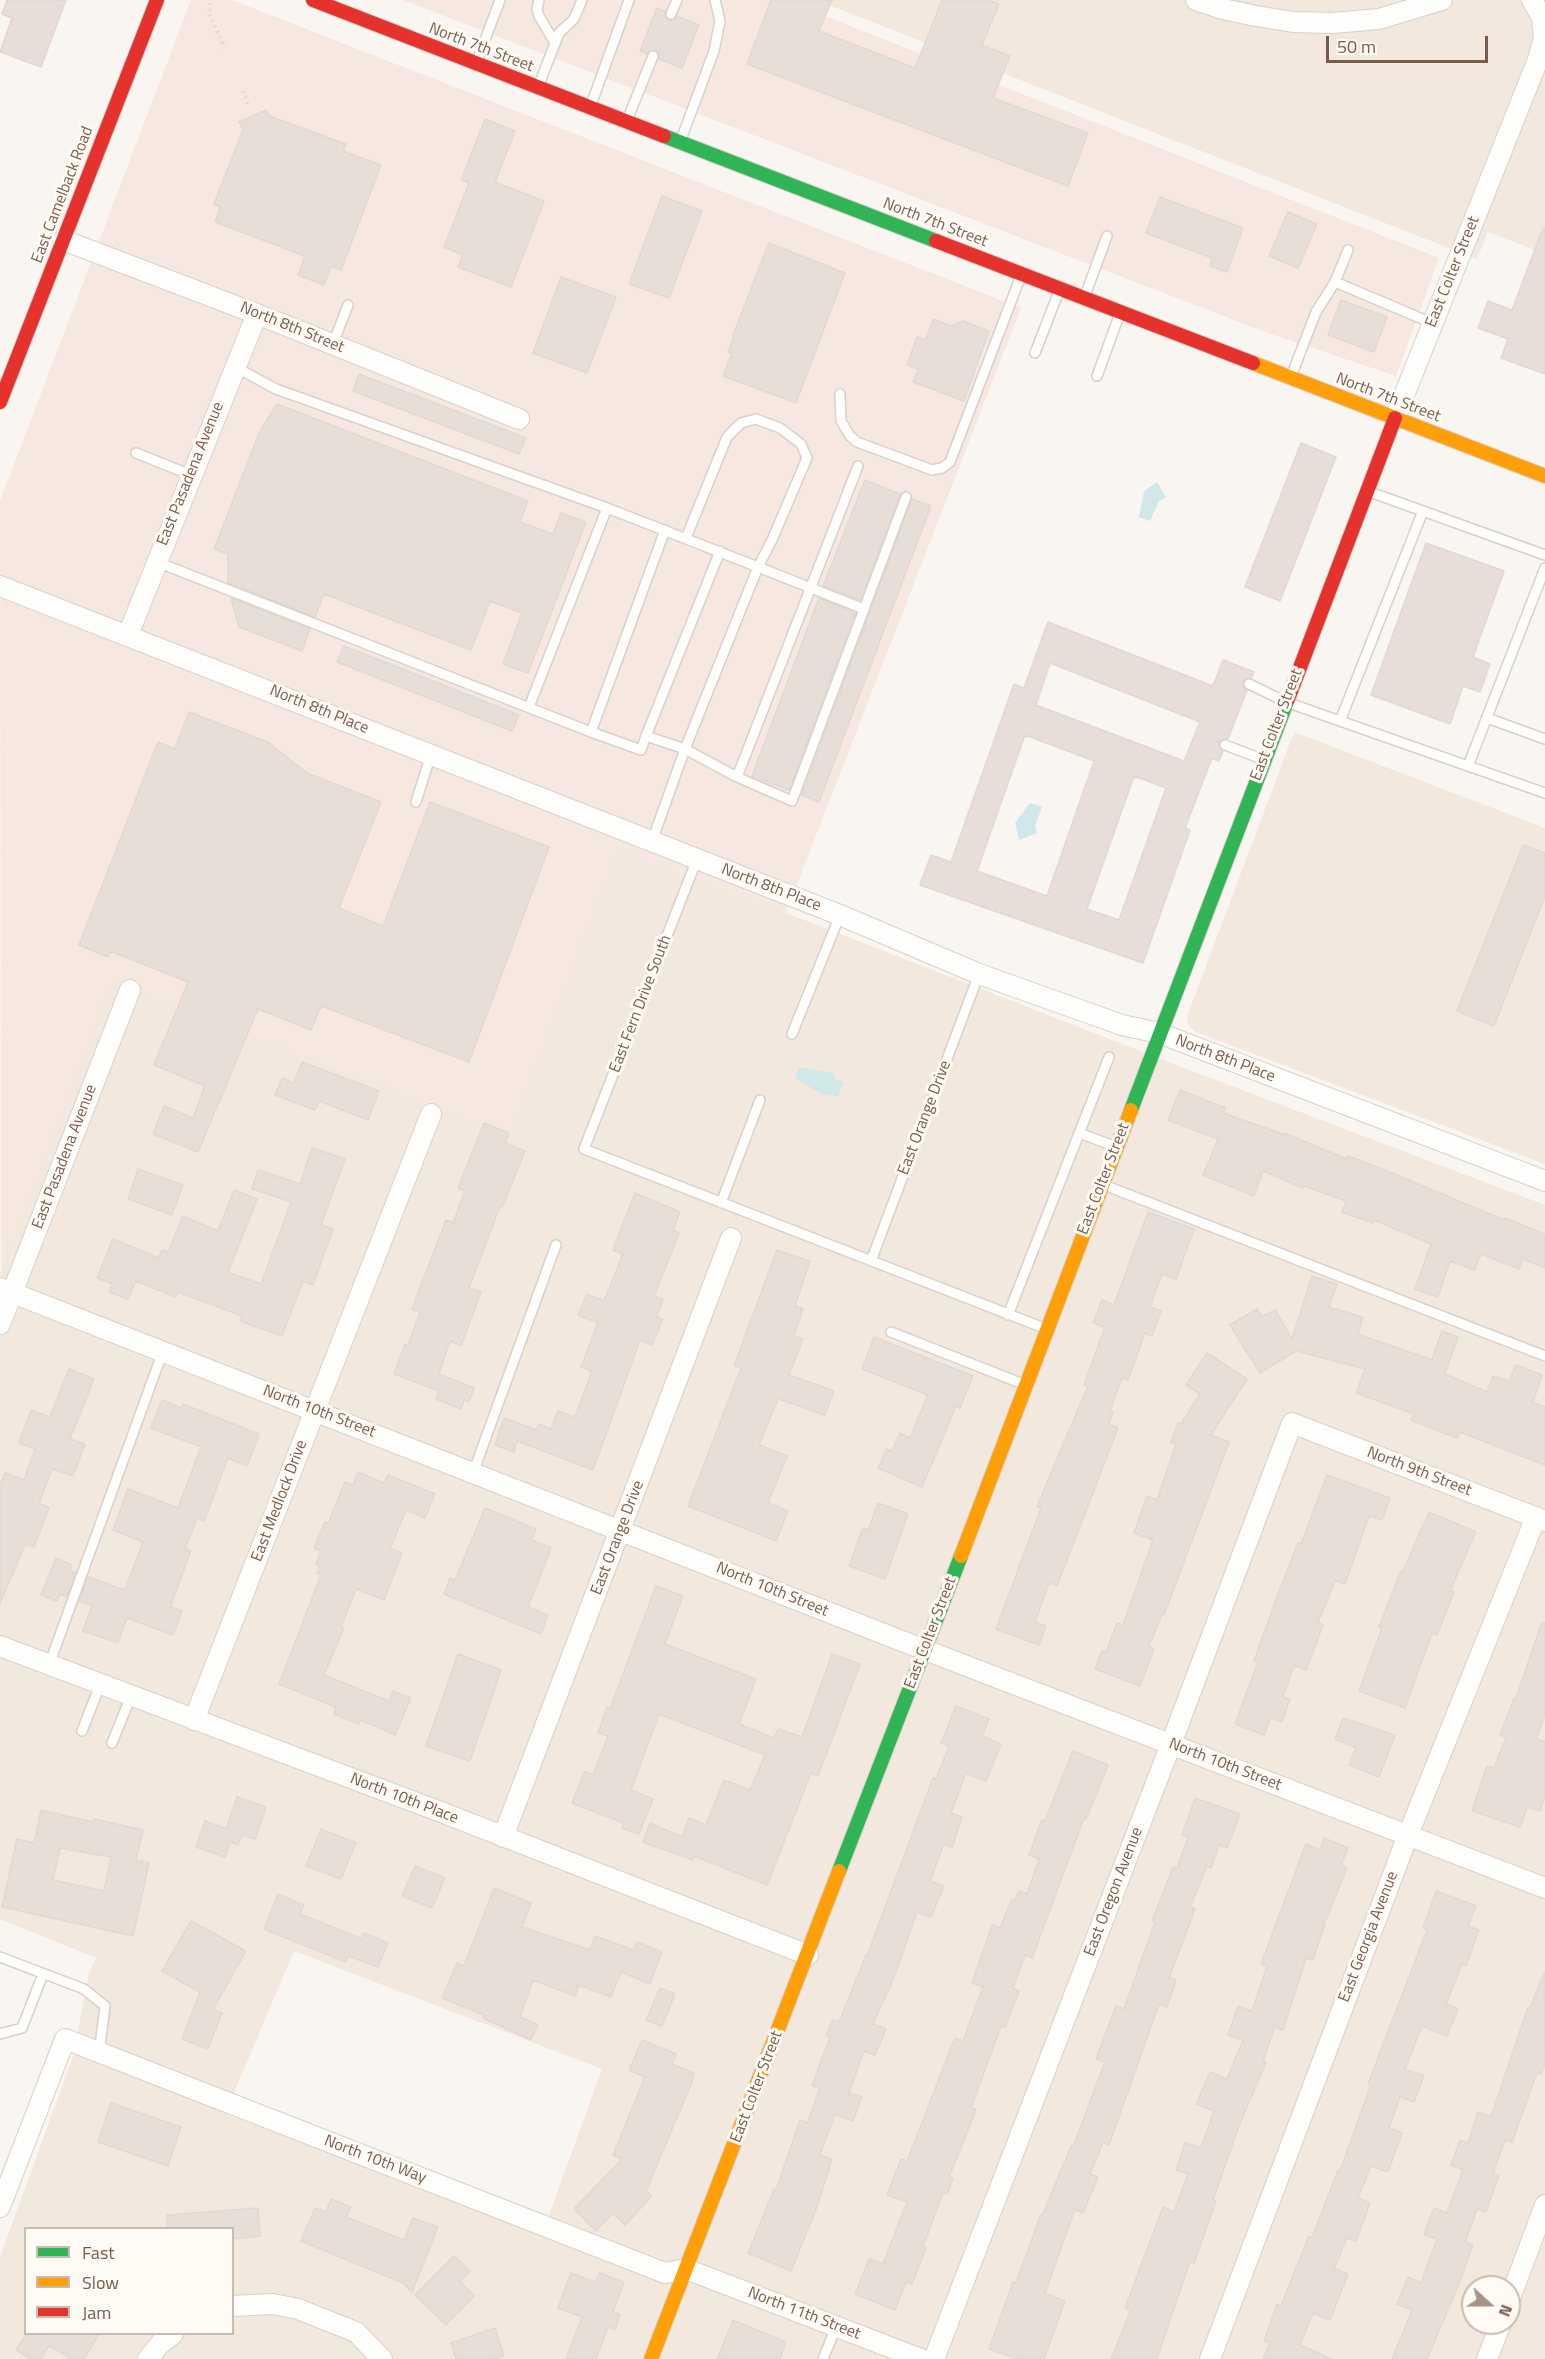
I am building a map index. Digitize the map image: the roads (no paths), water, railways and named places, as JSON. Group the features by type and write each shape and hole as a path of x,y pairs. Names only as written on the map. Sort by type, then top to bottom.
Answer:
{"street":[{"name":"East Camelback Road","path":"0,402 157,0"},
{"name":"North 7th Street","path":"313,0 1545,476"},
{"path":"1196,0 1256,16 1293,22 1332,23 1379,19 1442,0"},
{"name":"East Colter Street","path":"651,2359 925,1650 1395,418 1537,62 1544,38 1542,18 1532,0"},
{"name":"North 8th Street","path":"63,240 257,314 519,419"},
{"name":"East Pasadena Avenue","path":"128,635 257,314"},
{"name":"North 8th Place","path":"0,586 840,915 979,974 1122,1025 1159,1033 1545,1181"},
{"name":"East Pasadena Avenue","path":"0,1324 6,1291 130,990"},
{"name":"East Medlock Drive","path":"194,1720 431,1114"},
{"name":"East Orange Drive","path":"504,1837 731,1238"},
{"name":"North 10th Street","path":"6,1291 925,1650 1545,1888"},
{"name":"North 9th Street","path":"1292,1423 1541,1519"},
{"name":"East Oregon Avenue","path":"934,2359 1292,1423"},
{"name":"East Georgia Avenue","path":"1210,2359 1407,1835 1541,1519"},
{"name":"North 10th Place","path":"0,1646 504,1837 807,1955"},
{"name":"North 10th Way","path":"0,2207 65,2039 665,2273 686,2269"},
{"path":"1519,2275 1545,2205"},
{"name":"North 11th Street","path":"686,2269 921,2359"},
{"path":"234,2306 273,2304 298,2309 333,2321 356,2332 382,2359"},
{"path":"148,2359 160,2344 172,2335"},
{"path":"1487,2359 1496,2335"}],"lane":[{"path":"476,63 500,0"},
{"path":"539,0 537,9 539,16 555,43"},
{"path":"538,87 559,33 574,19 582,0"},
{"path":"590,107 629,0"},
{"path":"671,14 677,0"},
{"path":"680,142 714,51 720,21 715,0"},
{"path":"627,121 653,56"},
{"path":"1084,298 1107,236"},
{"path":"1290,378 1316,312 1335,282 1348,250"},
{"path":"840,394 841,421 857,442 932,470 942,468 950,462 1021,274"},
{"path":"1335,282 1432,323"},
{"path":"1035,353 1060,289"},
{"path":"333,344 348,305"},
{"path":"1097,375 1120,312"},
{"path":"235,367 276,389 607,508 864,609"},
{"path":"652,841 685,749 758,567 807,458 801,444 780,428 756,419 741,423 727,437 686,538"},
{"path":"136,453 191,475"},
{"path":"737,777 858,466"},
{"path":"1367,491 1545,555"},
{"path":"646,736 685,749 737,777 792,801 906,497"},
{"path":"529,707 607,508"},
{"path":"1340,721 1423,511"},
{"path":"591,732 665,530"},
{"path":"156,562 641,750 720,551"},
{"path":"1468,766 1545,568"},
{"path":"1249,684 1286,702 1545,793"},
{"path":"1487,718 1545,739"},
{"path":"1225,745 1264,760"},
{"path":"416,802 431,754"},
{"name":"East Fern Drive South","path":"698,860 584,1149 721,1203"},
{"path":"792,1034 840,915"},
{"name":"East Orange Drive","path":"870,1261 979,974"},
{"path":"1008,1315 1109,1057"},
{"path":"760,1100 721,1203 1047,1329"},
{"path":"1079,1133 1116,1147"},
{"path":"1102,1184 1545,1356"},
{"path":"473,1473 556,1245"},
{"path":"891,1332 1025,1385"},
{"path":"49,1665 163,1352"},
{"path":"82,1731 100,1685"},
{"path":"112,1743 131,1696"},
{"path":"0,1957 84,1989 105,2006 99,2053"},
{"path":"0,2034 22,2028 44,1974"},
{"path":"824,2359 836,2326"}],"water":[{"path":"1157,482 1166,497 1159,501 1150,521 1139,517 1144,491"},
{"path":"1030,803 1042,807 1035,826 1037,833 1019,840 1015,823"},
{"path":"799,1067 833,1073 834,1078 844,1082 838,1097 828,1094 825,1096 795,1078"}]}
